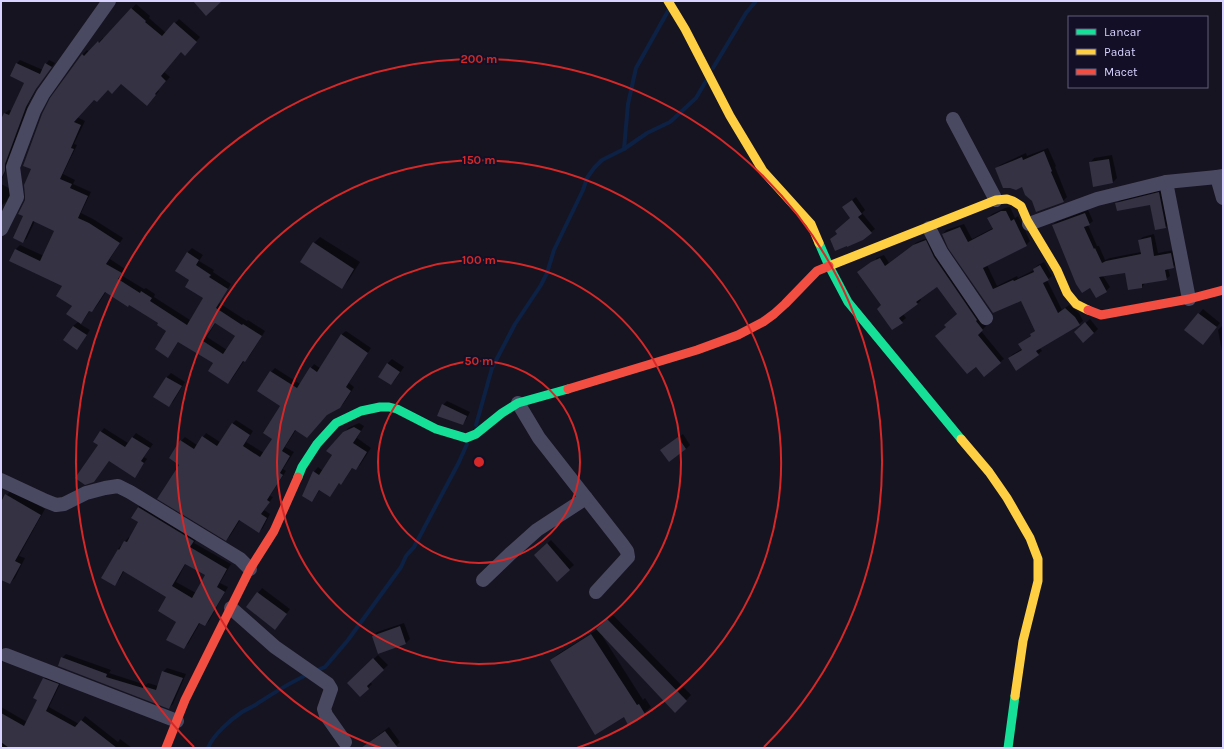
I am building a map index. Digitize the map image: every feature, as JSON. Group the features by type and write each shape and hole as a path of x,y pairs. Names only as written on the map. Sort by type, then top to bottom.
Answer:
{"street":[{"path":"1,229 17,198 13,167 34,111 43,94 109,1"},
{"path":"668,1 685,29 730,116 763,171 811,224 829,266 848,302 989,472 1007,498 1030,538 1038,559 1038,581 1023,641 1008,748"},
{"path":"953,119 996,200"},
{"path":"1029,224 1097,199 1166,182 1220,176 1223,198"},
{"path":"1166,182 1189,299"},
{"path":"166,748 185,700 250,568 274,531 302,467 317,444 336,423 361,411 380,407 389,407 397,409 436,429 470,438 502,413 518,403 622,374 706,347 751,328 774,314 817,271 929,228 996,200 1007,199 1014,201 1021,206 1029,224 1057,270 1067,293 1076,304 1084,309 1100,314 1189,299 1223,290"},
{"path":"929,228 941,252 986,318"},
{"path":"518,403 540,438 627,551 628,557 596,592"},
{"path":"1,480 56,505 64,504 86,493 118,486 240,558 250,568"},
{"path":"483,580 537,530 586,498"},
{"path":"231,608 274,647 328,684 331,689 324,710 345,742"},
{"path":"6,654 177,721"}],"building":[{"path":"193,1 222,1 206,16"},
{"path":"131,8 162,36 174,22 197,42 185,56 181,52 161,76 166,81 147,106 121,84 112,94 108,90 97,102 94,100 74,122 81,125 71,148 74,149 60,179 72,184 70,188 88,196 78,218 89,223 120,243 106,264 122,273 118,279 140,293 141,291 152,298 150,301 187,325 203,298 185,287 189,280 175,271 187,252 199,260 196,265 211,275 209,277 228,289 216,308 262,336 228,384 208,371 213,363 178,342 168,358 155,349 166,331 157,325 158,323 129,305 128,307 105,292 92,312 89,311 81,324 66,314 72,306 56,296 62,286 9,261 15,249 40,261 54,231 33,221 23,243 13,238 23,216 18,214 25,200 24,185 31,169 23,166 42,114 50,98 82,54 84,56 98,41 99,43","holes":["215,323 235,336 223,354 203,341"]},
{"path":"16,63 40,74 45,63 52,67 36,89 26,107 1,179 1,119 4,113 9,115 24,83 10,76"},
{"path":"1044,151 1064,202 1036,212 1032,201 1025,195 1022,187 1016,190 1003,188 995,168 1022,157 1023,160"},
{"path":"1109,159 1113,183 1093,187 1089,162"},
{"path":"1159,192 1166,228 1155,230 1150,205 1117,211 1115,203"},
{"path":"852,200 862,214 858,217 872,233 863,240 835,251 830,239 837,234 835,231 850,218 842,207"},
{"path":"1001,211 1006,211 1011,221 1014,219 1027,246 983,268 993,289 1034,272 1033,269 1040,265 1049,280 1043,283 1058,313 1065,308 1075,317 1080,325 1036,351 1039,355 1016,371 1008,358 1022,350 1018,344 1031,336 1030,334 1035,331 1021,301 993,313 948,248 942,234 960,227 968,242 993,229 987,218"},
{"path":"1085,213 1090,225 1084,227 1102,263 1141,254 1138,240 1151,237 1154,256 1171,253 1174,268 1165,270 1167,280 1142,284 1142,288 1128,290 1125,273 1099,277 1107,292 1096,298 1090,288 1082,293 1076,284 1052,225"},
{"path":"926,240 934,257 983,330 978,335 1001,363 984,377 976,367 967,374 935,336 946,327 944,325 957,314 937,287 916,302 918,304 899,318 903,323 892,330 877,309 881,305 857,272 871,262 880,258 885,266 913,245"},
{"path":"313,242 354,269 342,289 300,262"},
{"path":"1198,313 1217,327 1203,345 1184,330"},
{"path":"1085,322 1094,333 1083,343 1074,332"},
{"path":"73,326 87,335 77,350 63,340"},
{"path":"341,334 368,353 346,387 351,391 340,408 327,415 307,438 295,430 282,451 290,456 280,473 283,475 267,500 270,502 261,514 267,518 259,533 239,520 226,541 157,499 179,465 169,458 180,440 194,449 202,436 217,446 232,423 250,435 243,446 260,457 272,439 263,433 280,406 257,391 270,371 297,388 310,367 317,372"},
{"path":"387,363 400,372 391,385 378,377"},
{"path":"166,377 182,386 169,407 153,397"},
{"path":"442,404 467,416 463,425 437,416"},
{"path":"354,427 361,431 353,443 367,452 356,470 352,468 341,485 339,483 330,497 319,490 312,502 302,496 313,471 319,475 332,455 326,451 343,432"},
{"path":"100,431 125,447 132,437 150,448 141,461 144,463 135,478 109,461 94,482 85,485 75,478 98,445 93,442"},
{"path":"678,437 686,449 669,462 660,450"},
{"path":"5,494 41,515 15,561 21,564 10,584 1,580 1,502"},
{"path":"138,507 194,541 190,547 227,569 217,587 225,592 205,626 199,623 184,649 166,640 176,622 158,611 166,597 123,571 115,586 101,578 118,549 119,550 124,541 127,542 138,522 131,518","holes":["185,564 205,575 192,598 172,586"]},
{"path":"547,543 570,570 557,582 534,555"},
{"path":"257,592 287,614 275,630 246,607"},
{"path":"607,619 687,701 675,713 596,629"},
{"path":"400,626 406,644 378,654 372,636"},
{"path":"591,634 637,705 639,704 645,714 628,725 624,717 595,735 550,660"},
{"path":"61,657 107,674 106,677 143,688 143,686 156,690 162,671 183,678 169,709 58,666"},
{"path":"373,658 384,670 367,686 369,689 360,697 347,683"},
{"path":"43,678 59,684 46,711 75,727 81,720 117,748 9,748 1,742 1,713 24,726 37,700 33,698"},
{"path":"385,731 398,748 361,748"}],"waterway":[{"path":"713,68 746,13 756,1"},
{"path":"624,149 628,104 636,68 668,11"},
{"path":"476,425 492,368 515,324 541,285 547,273 554,250 583,190 587,178 602,160 624,149 647,133 670,122 696,98 706,81"},
{"path":"315,671 325,667 348,640 401,567 406,556 414,547 467,444"},
{"path":"208,748 218,733 237,715 289,684 309,674"}],"traffic: fast":[{"path":"819,243 848,302 961,439"},
{"path":"298,477 302,467 317,444 336,423 361,411 380,407 397,409 436,429 466,438 476,434 502,413 518,403 568,389"},
{"path":"1008,748 1015,696"}],"traffic: slow":[{"path":"668,1 685,29 730,116 763,171 811,224 819,243"},
{"path":"829,266 996,200 1007,199 1021,206 1027,220 1057,270 1067,293 1076,304 1088,310"},
{"path":"961,439 989,472 1007,498 1030,538 1038,559 1038,581 1023,641 1015,696"}],"traffic: jam":[{"path":"568,389 697,350 738,335 763,322 774,314 817,271 829,266"},
{"path":"1088,310 1101,315 1189,299 1223,290"},
{"path":"166,748 185,700 250,569 274,531 298,477"}]}
